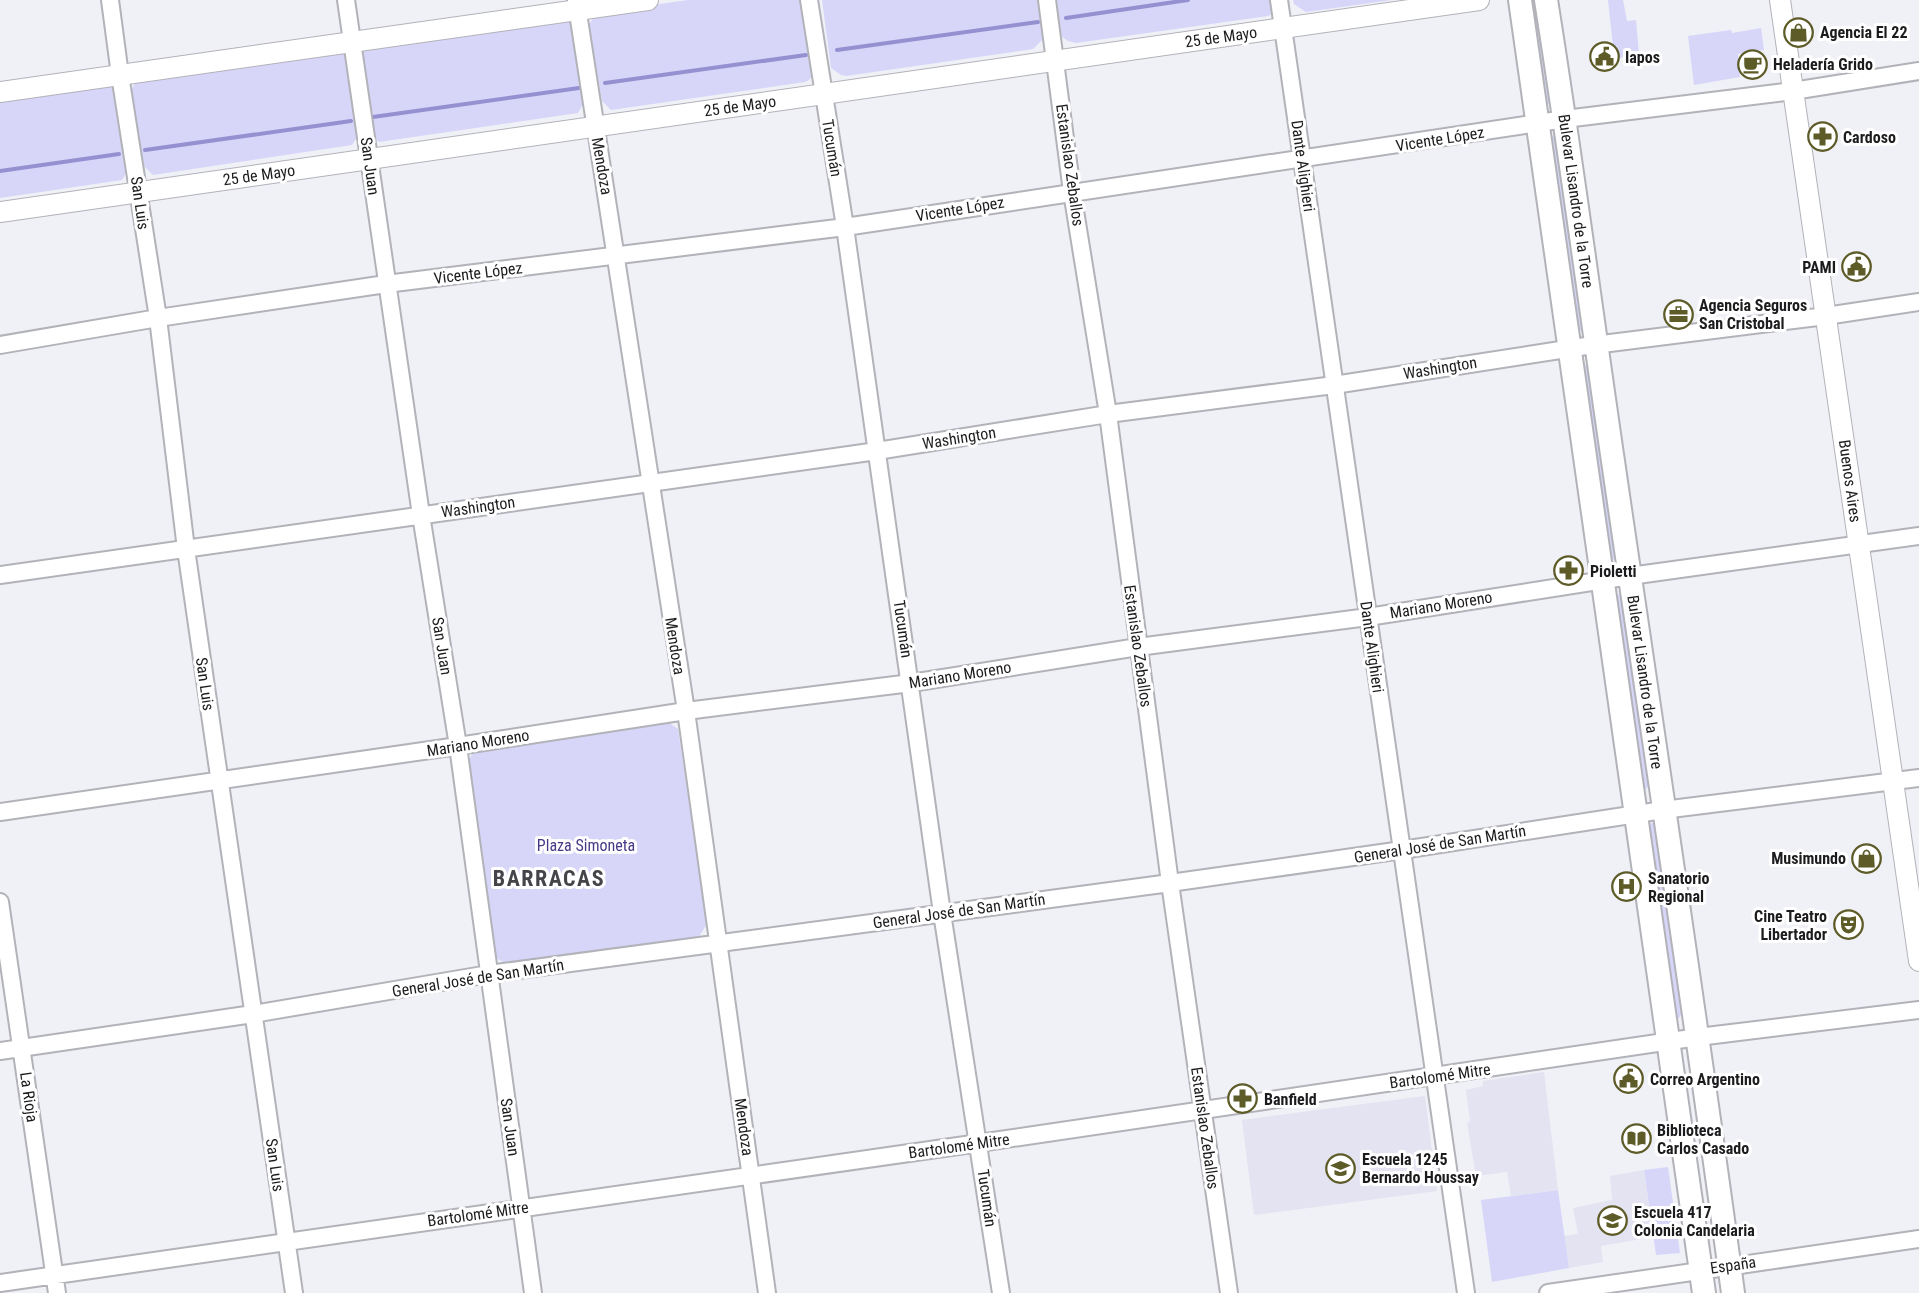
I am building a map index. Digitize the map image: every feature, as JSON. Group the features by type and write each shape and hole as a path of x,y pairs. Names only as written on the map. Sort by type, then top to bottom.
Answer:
{"main road":[{"name":"Bulevar Lisandro de la Torre","path":"1520,0 1704,1293"},
{"name":"Bulevar Lisandro de la Torre","path":"1546,0 1698,1037 1733,1293"}],"street":[{"name":"San Luis","path":"110,0 158,318 186,549 294,1293"},
{"name":"San Juan","path":"346,0 421,515 458,747 533,1293"},
{"path":"0,92 352,42 577,5 648,0"},
{"name":"Tucumán","path":"809,0 911,684 942,913 979,1143 1000,1293"},
{"name":"Estanislao Zeballos","path":"1047,0 1072,192 1108,414 1170,883 1229,1293"},
{"name":"Dante Alighieri","path":"1279,0 1466,1293"},
{"name":"25 de Mayo","path":"0,212 1479,0"},
{"name":"Buenos Aires","path":"1780,0 1919,961"},
{"name":"Mendoza","path":"577,5 686,711 767,1293"},
{"name":"Vicente López","path":"0,345 158,318 387,284 844,227 1565,119 1793,91 1919,71"},
{"name":"Washington","path":"0,575 650,482 877,452 1108,414 1335,385 1596,345 1919,302"},
{"name":"Mariano Moreno","path":"0,812 458,747 686,711 911,684 1138,647 1368,617 1630,576 1919,536"},
{"name":"General José de San Martín","path":"0,1051 253,1014 489,974 1170,883 1663,810 1919,778"},
{"name":"La Rioja","path":"0,902 57,1293"},
{"name":"Bartolomé Mitre","path":"0,1283 1435,1077 1698,1037 1919,1010"},
{"name":"España","path":"1548,1293 1919,1239"}],"shaded area":[{"path":"1544,1072 1558,1190 1511,1196 1507,1172 1476,1176 1467,1123 1470,1121 1466,1090 1483,1086 1483,1081"},
{"name":"Escuela 1245 Bernardo Houssay","path":"1425,1096 1437,1191 1254,1215 1242,1120"},
{"name":"Escuela 417 Colonia Candelaria","path":"1644,1170 1653,1237 1601,1246 1603,1262 1569,1268 1564,1236 1578,1234 1573,1208 1612,1200 1610,1176"}],"green space":[{"path":"688,0 806,0 815,72 805,82 611,110 602,101 589,25 596,13"},
{"path":"822,0 1040,0 1043,39 1033,49 846,76 831,68"},
{"path":"1056,0 1277,0 1275,12 1268,16 1076,43 1062,37"},
{"path":"1293,0 1392,0 1306,12 1294,4"},
{"path":"1608,0 1623,0 1627,21 1636,20 1639,55 1618,58 1617,46 1613,46"},
{"path":"1537,6 1551,103 1543,105 1529,7"},
{"path":"565,17 574,24 583,104 578,113 379,142 370,134 357,57 365,46"},
{"path":"1761,28 1764,50 1738,54 1740,77 1694,85 1688,36 1731,30 1732,33"},
{"path":"339,50 348,57 357,137 352,145 153,175 144,166 131,90 138,78"},
{"path":"109,84 118,91 127,172 122,180 0,198 0,98"},
{"path":"1555,136 1585,324 1580,331 1573,332 1547,137"},
{"path":"1588,365 1593,368 1617,553 1613,560 1605,561 1579,366"},
{"path":"1622,594 1651,782 1646,789 1639,790 1613,595"},
{"name":"Plaza Simoneta","path":"668,722 678,729 707,924 696,941 509,965 492,956 467,763 474,751"},
{"path":"1654,823 1659,827 1683,1011 1679,1018 1671,1019 1645,824"},
{"path":"1668,1167 1680,1253 1656,1255 1644,1170"},
{"path":"1558,1190 1569,1268 1492,1282 1481,1200"}],"waterway":[{"path":"1066,18 1188,0"},
{"path":"837,50 1038,22"},
{"path":"605,83 806,55"},
{"path":"373,117 579,88"},
{"path":"145,150 351,121"},
{"path":"0,171 119,154"}],"place":[{"name":"Agencia El 22","path":"1799,32"},
{"name":"Iapos","path":"1604,57"},
{"name":"Heladería Grido","path":"1752,64"},
{"name":"Cardoso","path":"1822,137"},
{"name":"PAMI","path":"1857,267"},
{"name":"Agencia Seguros San Cristobal","path":"1678,314"},
{"name":"Pioletti","path":"1569,571"},
{"name":"Musimundo","path":"1867,858"},
{"name":"Sanatorio Regional","path":"1627,887"},
{"name":"Cine Teatro Libertador","path":"1848,925"},
{"name":"Correo Argentino","path":"1629,1079"},
{"name":"Banfield","path":"1243,1099"},
{"name":"Biblioteca Carlos Casado","path":"1636,1139"},
{"name":"Escuela 1245 Bernardo Houssay","path":"1341,1168"},
{"name":"Escuela 417 Colonia Candelaria","path":"1613,1221"}],"district":[{"name":"BARRACAS","path":"549,878"}]}
